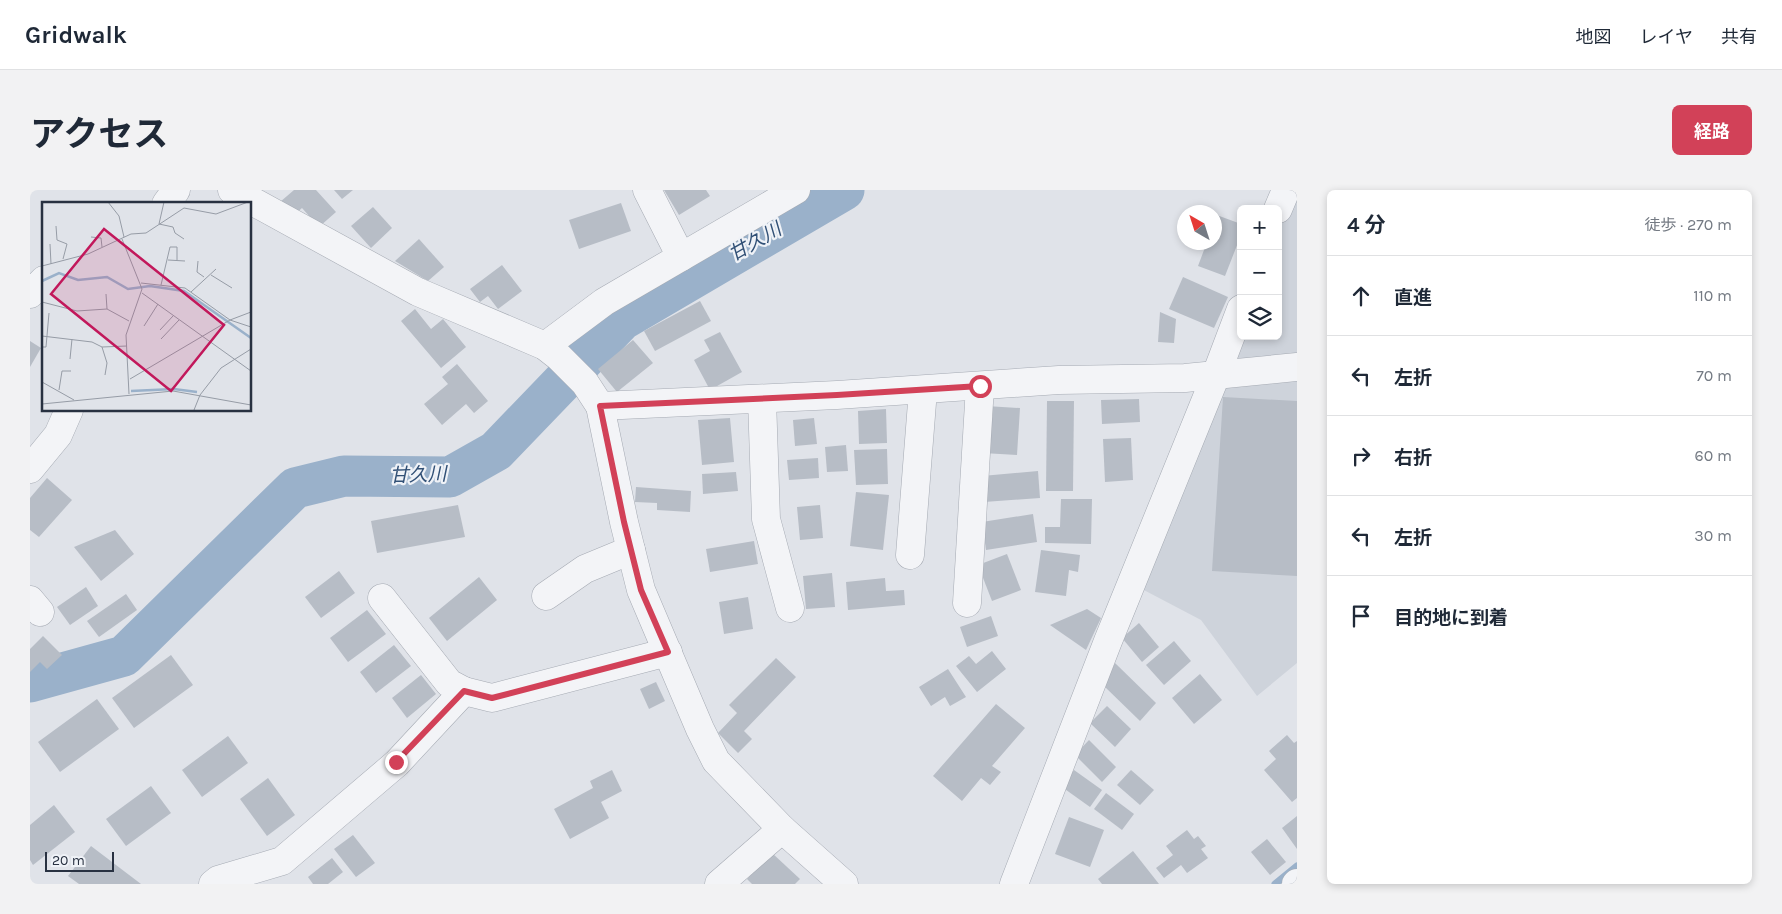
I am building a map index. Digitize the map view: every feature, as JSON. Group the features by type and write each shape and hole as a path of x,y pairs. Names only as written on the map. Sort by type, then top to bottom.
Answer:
{"street":[{"path":"167,202 176,190"},
{"path":"232,190 418,292 552,352 585,382 600,406 641,590 700,729 716,760 782,828 844,884"},
{"path":"647,190 681,257"},
{"path":"552,352 604,302 796,190"},
{"path":"1280,205 1286,190"},
{"path":"30,294 42,282"},
{"path":"1014,884 1108,641 1237,319"},
{"path":"600,406 922,390 1059,380 1185,378 1297,367"},
{"path":"967,603 980,386"},
{"path":"910,556 922,390"},
{"path":"762,398 766,519 790,608"},
{"path":"30,469 58,434 69,411"},
{"path":"546,596 585,569 631,550"},
{"path":"382,598 449,683 464,691 492,698 668,652"},
{"path":"214,884 218,880 282,861 396,762 464,691"},
{"path":"720,884 782,828"}],"shaded area":[{"path":"1297,190 1297,663 1257,696 1201,620 1140,588 1239,340 1282,340 1282,214 1286,204"}],"building":[{"path":"294,190 316,190 336,212 319,227 302,208 293,216 280,202"},
{"path":"334,190 353,190 342,199"},
{"path":"664,190 706,190 710,196 679,215"},
{"path":"621,203 631,231 579,249 569,220"},
{"path":"373,207 392,228 371,248 351,226"},
{"path":"1222,217 1237,223 1237,245 1225,276 1198,266 1204,250 1222,250"},
{"path":"419,239 444,267 428,281 395,261"},
{"path":"502,265 522,291 498,309 488,296 480,302 470,289"},
{"path":"1183,277 1228,297 1214,328 1169,309"},
{"path":"700,301 711,321 655,351 644,331"},
{"path":"415,309 431,329 443,319 466,347 441,368 401,321"},
{"path":"1160,312 1176,319 1174,343 1158,342"},
{"path":"720,332 742,372 710,390 694,360 710,351 704,340"},
{"path":"633,340 653,363 617,392 598,369"},
{"path":"30,341 41,348 30,367"},
{"path":"457,364 488,401 474,413 466,404 442,425 424,404 448,384 442,377"},
{"path":"1223,397 1297,401 1297,576 1212,571"},
{"path":"1139,399 1140,422 1102,424 1101,400"},
{"path":"1047,401 1074,401 1073,491 1046,491"},
{"path":"986,406 1020,408 1017,455 983,453"},
{"path":"886,409 887,443 859,444 858,411"},
{"path":"730,418 734,462 702,465 698,420"},
{"path":"814,418 817,444 795,446 793,420"},
{"path":"1131,438 1133,480 1105,482 1103,439"},
{"path":"846,445 848,471 827,472 825,447"},
{"path":"887,449 888,484 856,485 854,450"},
{"path":"818,458 819,478 789,480 787,460"},
{"path":"1038,471 1040,498 984,502 982,476"},
{"path":"736,472 738,491 703,494 702,474"},
{"path":"47,478 72,500 39,537 30,530 30,498"},
{"path":"636,487 691,491 690,512 657,510 657,503 635,502"},
{"path":"856,492 889,495 883,550 850,546"},
{"path":"1061,499 1092,499 1091,544 1045,543 1045,527 1060,527"},
{"path":"458,505 465,537 377,553 371,521"},
{"path":"820,505 823,538 800,540 797,507"},
{"path":"1033,514 1037,542 986,550 982,522"},
{"path":"115,530 134,554 101,581 74,547"},
{"path":"754,541 758,564 710,572 706,549"},
{"path":"1041,550 1080,555 1078,572 1069,570 1066,596 1035,592"},
{"path":"1007,554 1021,590 992,601 978,565"},
{"path":"339,571 355,593 321,618 305,597"},
{"path":"832,573 835,607 806,609 803,576"},
{"path":"479,577 497,600 447,641 429,618"},
{"path":"885,578 886,591 904,590 905,605 848,610 846,582"},
{"path":"86,587 98,606 70,625 57,607"},
{"path":"126,594 137,610 99,637 87,621"},
{"path":"748,597 753,629 724,634 719,602"},
{"path":"1087,609 1101,618 1086,650 1050,625"},
{"path":"367,610 386,634 348,662 330,638"},
{"path":"991,616 998,636 967,647 960,627"},
{"path":"1139,623 1159,647 1142,662 1122,638"},
{"path":"43,636 62,655 47,669 40,662 30,672 30,649"},
{"path":"1174,641 1191,661 1164,685 1146,665"},
{"path":"394,645 411,666 376,693 360,672"},
{"path":"992,651 1006,669 977,692 956,666 969,656 976,664"},
{"path":"171,655 193,685 134,728 112,698"},
{"path":"776,658 796,677 744,731 752,739 738,753 718,733 737,713 729,705"},
{"path":"1115,663 1156,703 1140,721 1104,686"},
{"path":"948,669 966,697 950,706 945,697 931,706 919,687"},
{"path":"1200,674 1222,700 1194,724 1172,698"},
{"path":"421,675 436,694 407,718 392,698"},
{"path":"656,682 665,701 649,709 640,689"},
{"path":"97,699 119,729 60,772 38,742"},
{"path":"996,704 1025,728 992,766 1001,772 990,785 981,778 962,801 933,776"},
{"path":"1107,706 1131,729 1115,747 1090,723"},
{"path":"1287,735 1294,743 1297,741 1297,798 1292,802 1264,770 1276,759 1269,751"},
{"path":"228,736 248,763 202,797 182,770"},
{"path":"1089,740 1116,767 1102,782 1075,755"},
{"path":"612,770 622,791 601,802 609,818 570,839 554,809 593,788 590,781"},
{"path":"1074,770 1102,790 1090,807 1062,787"},
{"path":"1131,770 1154,790 1140,805 1117,785"},
{"path":"268,778 295,815 267,836 240,799"},
{"path":"151,786 171,813 126,846 106,819"},
{"path":"1106,793 1134,814 1122,830 1094,809"},
{"path":"54,805 75,832 33,865 30,860 30,825"},
{"path":"1297,816 1297,849 1282,828"},
{"path":"1069,817 1104,830 1090,867 1055,854"},
{"path":"1187,830 1194,839 1198,836 1206,846 1201,849 1208,858 1187,873 1181,865 1164,878 1156,868 1173,855 1166,846"},
{"path":"353,835 375,863 356,877 334,849"},
{"path":"1267,839 1286,862 1270,875 1251,852"},
{"path":"91,846 141,884 79,884 68,876"},
{"path":"1133,851 1159,884 1102,884 1098,879"},
{"path":"772,853 800,879 795,884 752,884 747,879"},
{"path":"332,858 343,872 328,884 313,884 308,877"}],"waterway":[{"name":"甘久川","path":"30,682 124,656 295,488 344,476 450,477 496,451 622,320 844,190"},
{"path":"1275,884 1297,866"}],"route":[{"path":"396,762 464,691 492,698 668,652 641,590 624,522 600,406 980,386"}]}
